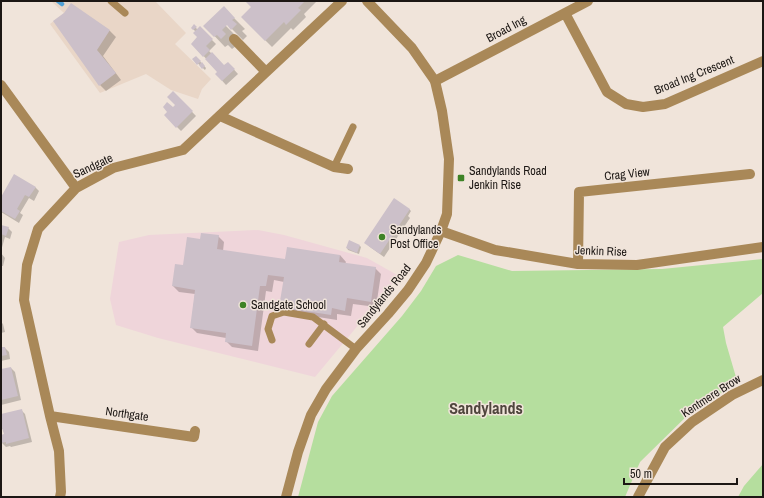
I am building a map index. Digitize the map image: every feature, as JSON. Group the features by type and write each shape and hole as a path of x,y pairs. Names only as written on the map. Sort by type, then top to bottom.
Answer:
{"street":[{"name":"Sandgate","path":"60,497 59,451 24,300 27,265 38,229 76,188 114,168 183,150 342,1"},
{"name":"Sandylands Road","path":"286,497 298,452 311,414 326,389 356,349 408,290 426,263 447,214 450,159 442,111 435,81 412,48 367,1"},
{"name":"Broad Ing","path":"435,81 588,1"},
{"name":"Broad Ing Crescent","path":"565,13 607,92 626,104 644,107 665,104 763,61"},
{"path":"234,39 266,72"},
{"path":"1,85 76,188"},
{"path":"220,116 334,167 348,169"},
{"name":"Crag View","path":"578,264 579,192 750,174"},
{"name":"Jenkin Rise","path":"441,231 495,250 578,264 637,265 763,247"},
{"name":"Kentmere Brow","path":"638,497 665,447 692,422 732,395 763,380"},
{"name":"Northgate","path":"50,416 194,438 195,431"}],"lane":[{"path":"111,1 126,13"},
{"path":"334,167 353,127"},
{"path":"272,340 268,330 272,316 284,312 313,317 356,349"},
{"path":"309,344 324,324"}],"shaded area":[{"path":"51,1 155,1 186,33 175,44 211,79 202,89 198,99 171,90 146,74 100,93 50,24 64,13"},
{"name":"Sandgate School","path":"258,230 284,235 367,258 399,276 315,377 158,338 116,325 110,299 119,242 149,235"}],"green space":[{"path":"458,255 512,271 662,269 763,259 763,293 723,327 738,384 696,407 640,462 625,497 298,497 318,422 332,396 402,316 421,291 436,266"},
{"path":"763,464 763,497 738,497 744,486"}],"building":[{"path":"245,1 305,1 298,8 301,10 286,25 284,22 265,41 241,17 251,7"},
{"path":"71,3 110,30 97,50 116,73 99,86 53,21 64,13"},
{"path":"224,6 235,18 232,20 237,24 231,30 227,25 222,30 226,34 221,39 217,35 214,37 203,26"},
{"path":"194,24 197,27 193,30 191,28"},
{"path":"200,26 213,39 206,46 210,50 203,57 191,44 197,37 193,33"},
{"path":"212,52 224,65 228,62 235,69 222,81 215,74 217,72 205,59"},
{"path":"196,56 201,61 197,65 192,59"},
{"path":"202,62 205,66 202,69 199,65"},
{"path":"173,91 193,111 176,128 164,115 167,112 163,107 167,102 173,107 175,105 167,97"},
{"path":"14,174 36,187 29,197 25,195 17,209 20,211 15,219 1,211 1,197"},
{"path":"394,198 410,209 380,254 364,243"},
{"path":"1,225 9,227 6,236 1,234"},
{"path":"201,233 219,235 217,249 285,259 287,247 340,255 339,262 376,267 371,302 347,298 345,311 332,308 331,315 279,307 284,277 268,275 266,286 260,286 252,346 225,342 226,333 190,328 195,290 172,286 175,264 183,265 187,237 200,239"},
{"path":"349,240 360,245 357,253 346,248"},
{"path":"1,347 5,347 7,355 1,356"},
{"path":"11,367 18,396 1,400 1,369"},
{"path":"22,409 29,438 6,444 6,442 1,443 1,435 4,434 1,425 1,414"}],"waterway":[{"path":"58,1 62,4"}],"place":[{"name":"Sandylands Road Jenkin Rise","path":"461,178"},
{"name":"Sandylands Post Office","path":"382,237"},
{"name":"Sandgate School","path":"243,305"}],"district":[{"name":"Sandylands","path":"486,408"}]}
